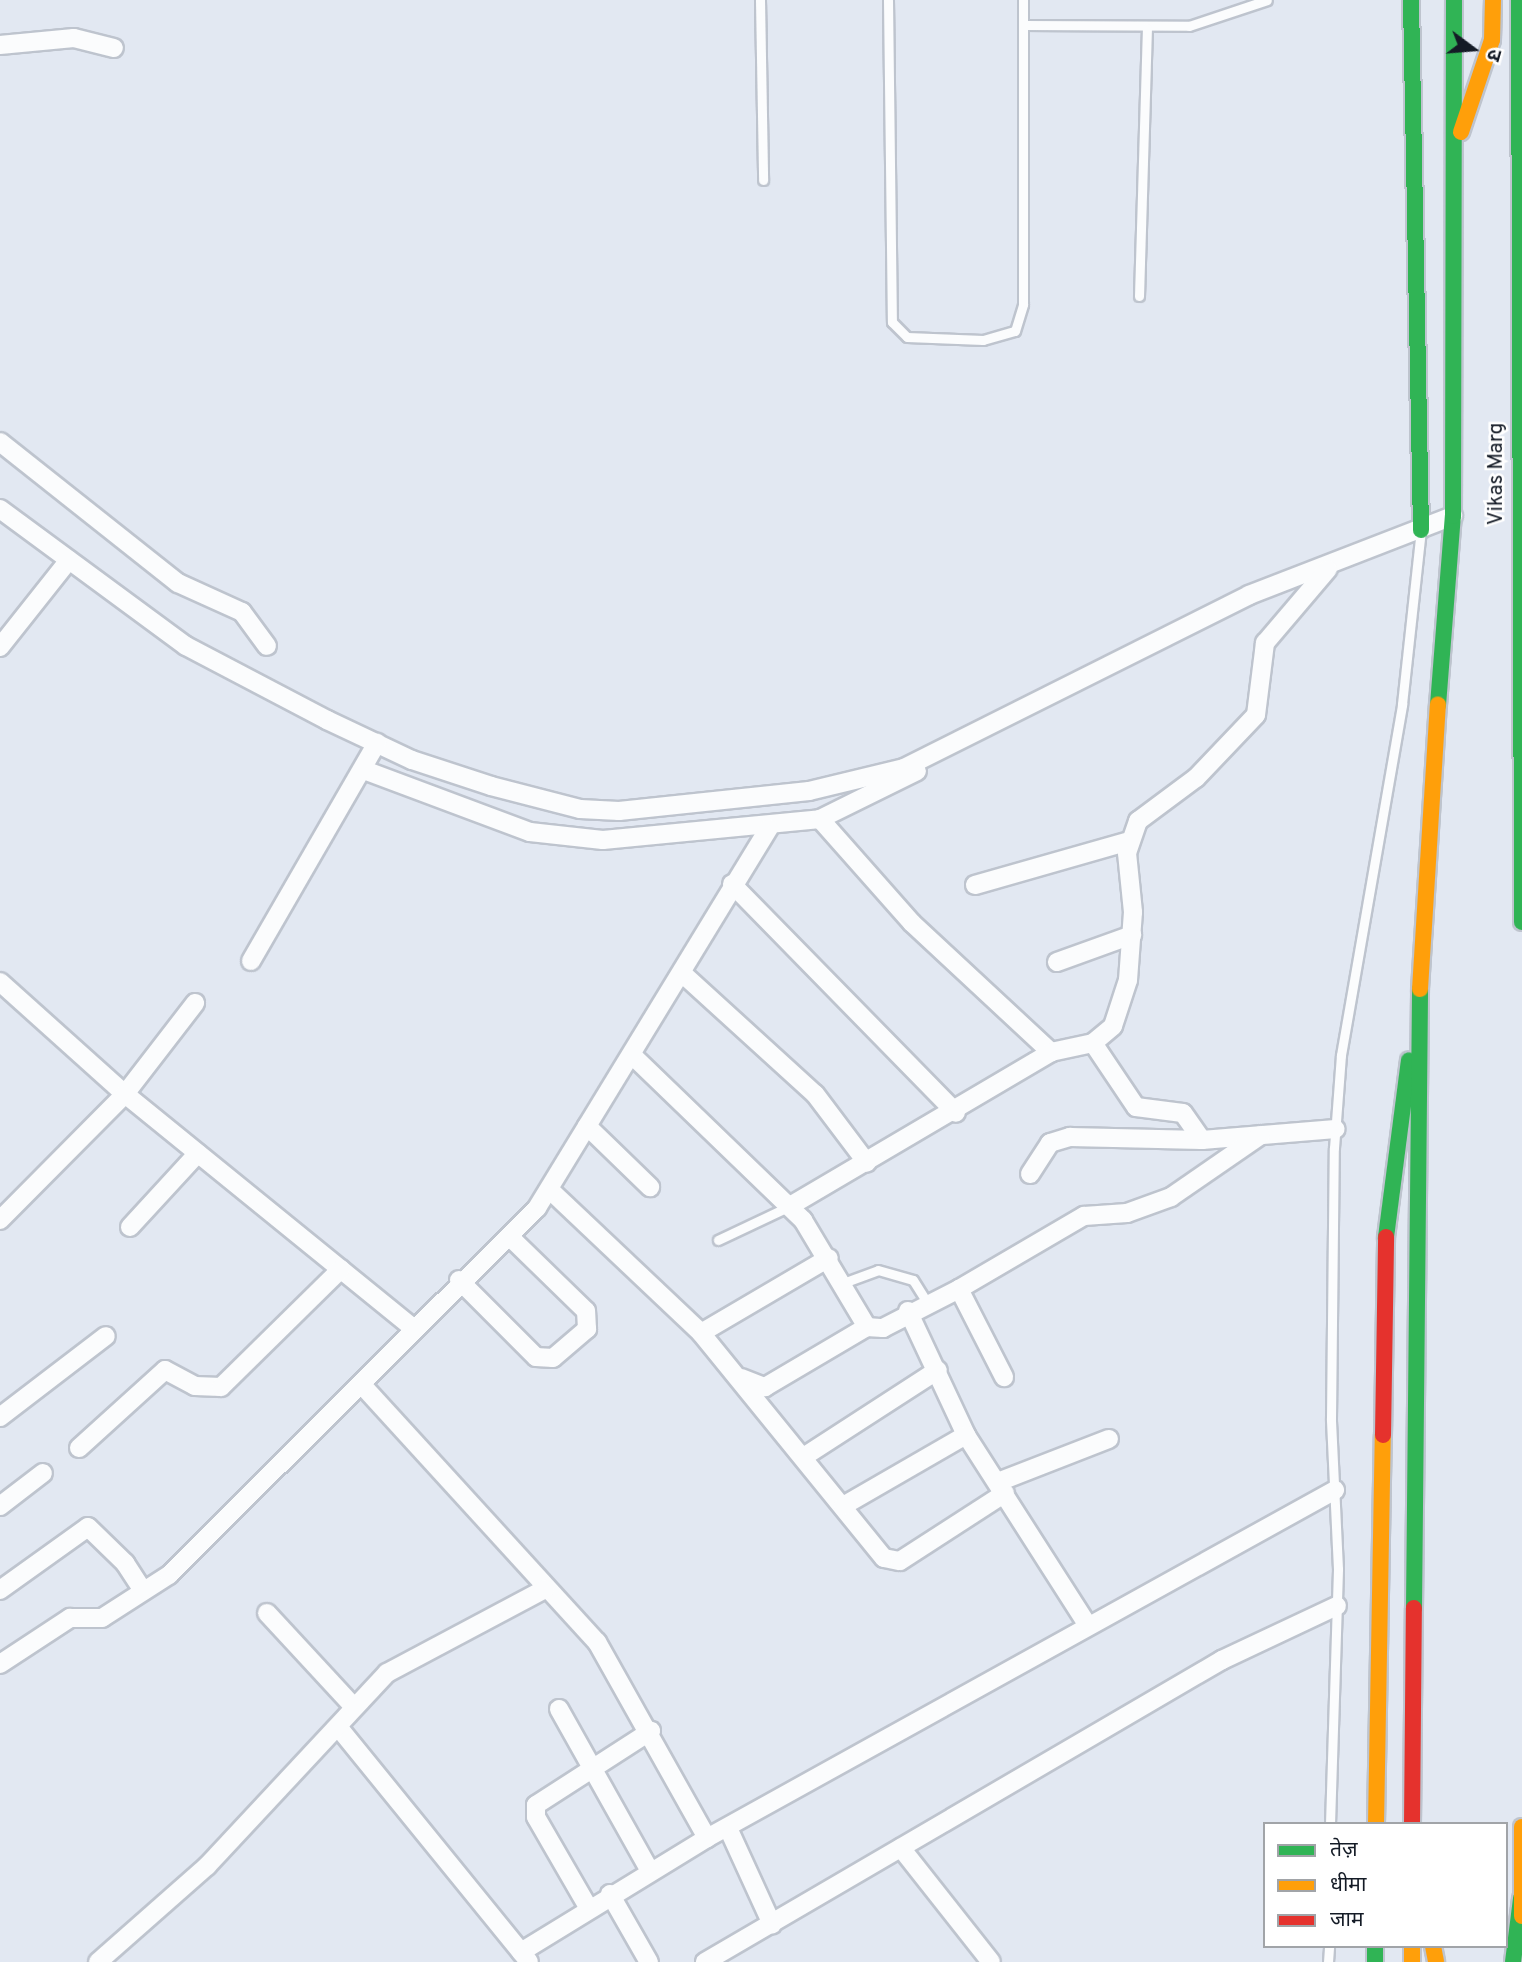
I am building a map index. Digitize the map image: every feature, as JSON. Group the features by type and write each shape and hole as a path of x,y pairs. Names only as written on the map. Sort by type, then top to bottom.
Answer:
{"main road":[{"path":"1411,0 1421,530"},
{"path":"1412,1822 1422,896 1453,516 1454,0"},
{"path":"1454,152 1492,40 1493,0"},
{"name":"Vikas Marg","path":"1519,0 1518,577 1521,633 1522,922"},
{"path":"1518,577 1522,558"},
{"path":"1376,1822 1387,1194 1421,1003"},
{"path":"1522,1827 1522,1916"},
{"path":"1513,1962 1522,1892"}],"street":[{"path":"0,45 74,38 114,48"},
{"path":"0,442 178,583 242,612 267,646"},
{"path":"1,511 187,646 377,743 539,801 619,811 809,791 884,775 980,732 1249,595 1453,516"},
{"path":"0,647 69,560"},
{"path":"790,1206 956,1113 1051,1052 1093,1043 1125,1006 1132,934 1129,841 1142,813 1196,778 1256,715 1265,643 1333,564"},
{"path":"364,770 430,799 566,839 769,828 820,819 883,792 980,732"},
{"path":"251,961 364,770 377,743"},
{"path":"820,819 912,923 1051,1052"},
{"path":"0,1664 70,1618 96,1620 178,1566 363,1386 412,1326 458,1280 509,1236 551,1191 587,1126 683,974 732,884 769,828"},
{"path":"975,885 1129,841"},
{"path":"732,884 956,1113"},
{"path":"1057,961 1132,934"},
{"path":"683,974 814,1094 867,1163"},
{"path":"0,982 125,1094 412,1326"},
{"path":"0,1220 125,1094 195,1003"},
{"path":"1093,1043 1136,1107 1183,1113 1202,1140"},
{"path":"632,1055 790,1206 829,1258 867,1326"},
{"path":"587,1126 650,1187"},
{"path":"1030,1174 1051,1143 1070,1137 1202,1140 1336,1129"},
{"path":"739,1378 765,1387 867,1326 883,1328 926,1301 959,1289 1084,1216 1127,1213 1171,1198 1261,1135"},
{"path":"130,1227 198,1153"},
{"path":"551,1191 701,1334 892,1562 1001,1487 1109,1439"},
{"path":"458,1280 536,1357 553,1358 587,1329 586,1311 509,1236"},
{"path":"701,1334 829,1258"},
{"path":"79,1448 165,1370 195,1387 221,1387 341,1269"},
{"path":"959,1289 1004,1377"},
{"path":"908,1311 967,1435 1087,1624"},
{"path":"0,1417 106,1336"},
{"path":"805,1455 938,1370"},
{"path":"363,1386 545,1589 597,1642 651,1731 707,1838"},
{"path":"843,1506 967,1435"},
{"path":"0,1506 43,1473"},
{"path":"339,1728 525,1957 589,1907 707,1838 1087,1624 1335,1490"},
{"path":"0,1590 88,1527 125,1563 143,1591"},
{"path":"99,1962 207,1866 339,1728 354,1707 387,1673 545,1589"},
{"path":"705,1962 1222,1660 1337,1606"},
{"path":"267,1613 354,1707"},
{"path":"559,1709 594,1764 650,1871"},
{"path":"589,1907 536,1817 536,1805 594,1764 651,1731"},
{"path":"728,1828 772,1924"},
{"path":"901,1848 991,1962"},
{"path":"610,1894 649,1962"}],"lane":[{"path":"760,0 763,180"},
{"path":"888,0 889,308 895,328 907,337 1004,339 1021,320 1023,0"},
{"path":"1023,25 1147,28 1210,22 1267,0"},
{"path":"1139,296 1147,28"},
{"path":"1330,1822 1337,1606 1336,1129 1341,1055 1402,704 1421,530"},
{"path":"718,1240 790,1206"},
{"path":"843,1283 878,1270 913,1280 926,1301"}],"traffic: fast":[{"path":"1411,0 1421,530"},
{"path":"1438,705 1453,516 1454,0"},
{"path":"1519,0 1522,922"},
{"path":"1414,1608 1420,989"},
{"path":"1386,1237 1409,1060"},
{"path":"1513,1962 1521,1899"},
{"path":"1375,1948 1375,1962"}],"traffic: slow":[{"path":"1461,132 1492,40 1493,0"},
{"path":"1420,989 1438,705"},
{"path":"1376,1822 1383,1435"},
{"path":"1522,1827 1522,1916"},
{"path":"1412,1948 1412,1962"},
{"path":"1433,1948 1436,1962"}],"traffic: jam":[{"path":"1383,1435 1386,1237"},
{"path":"1412,1822 1414,1608"}]}
